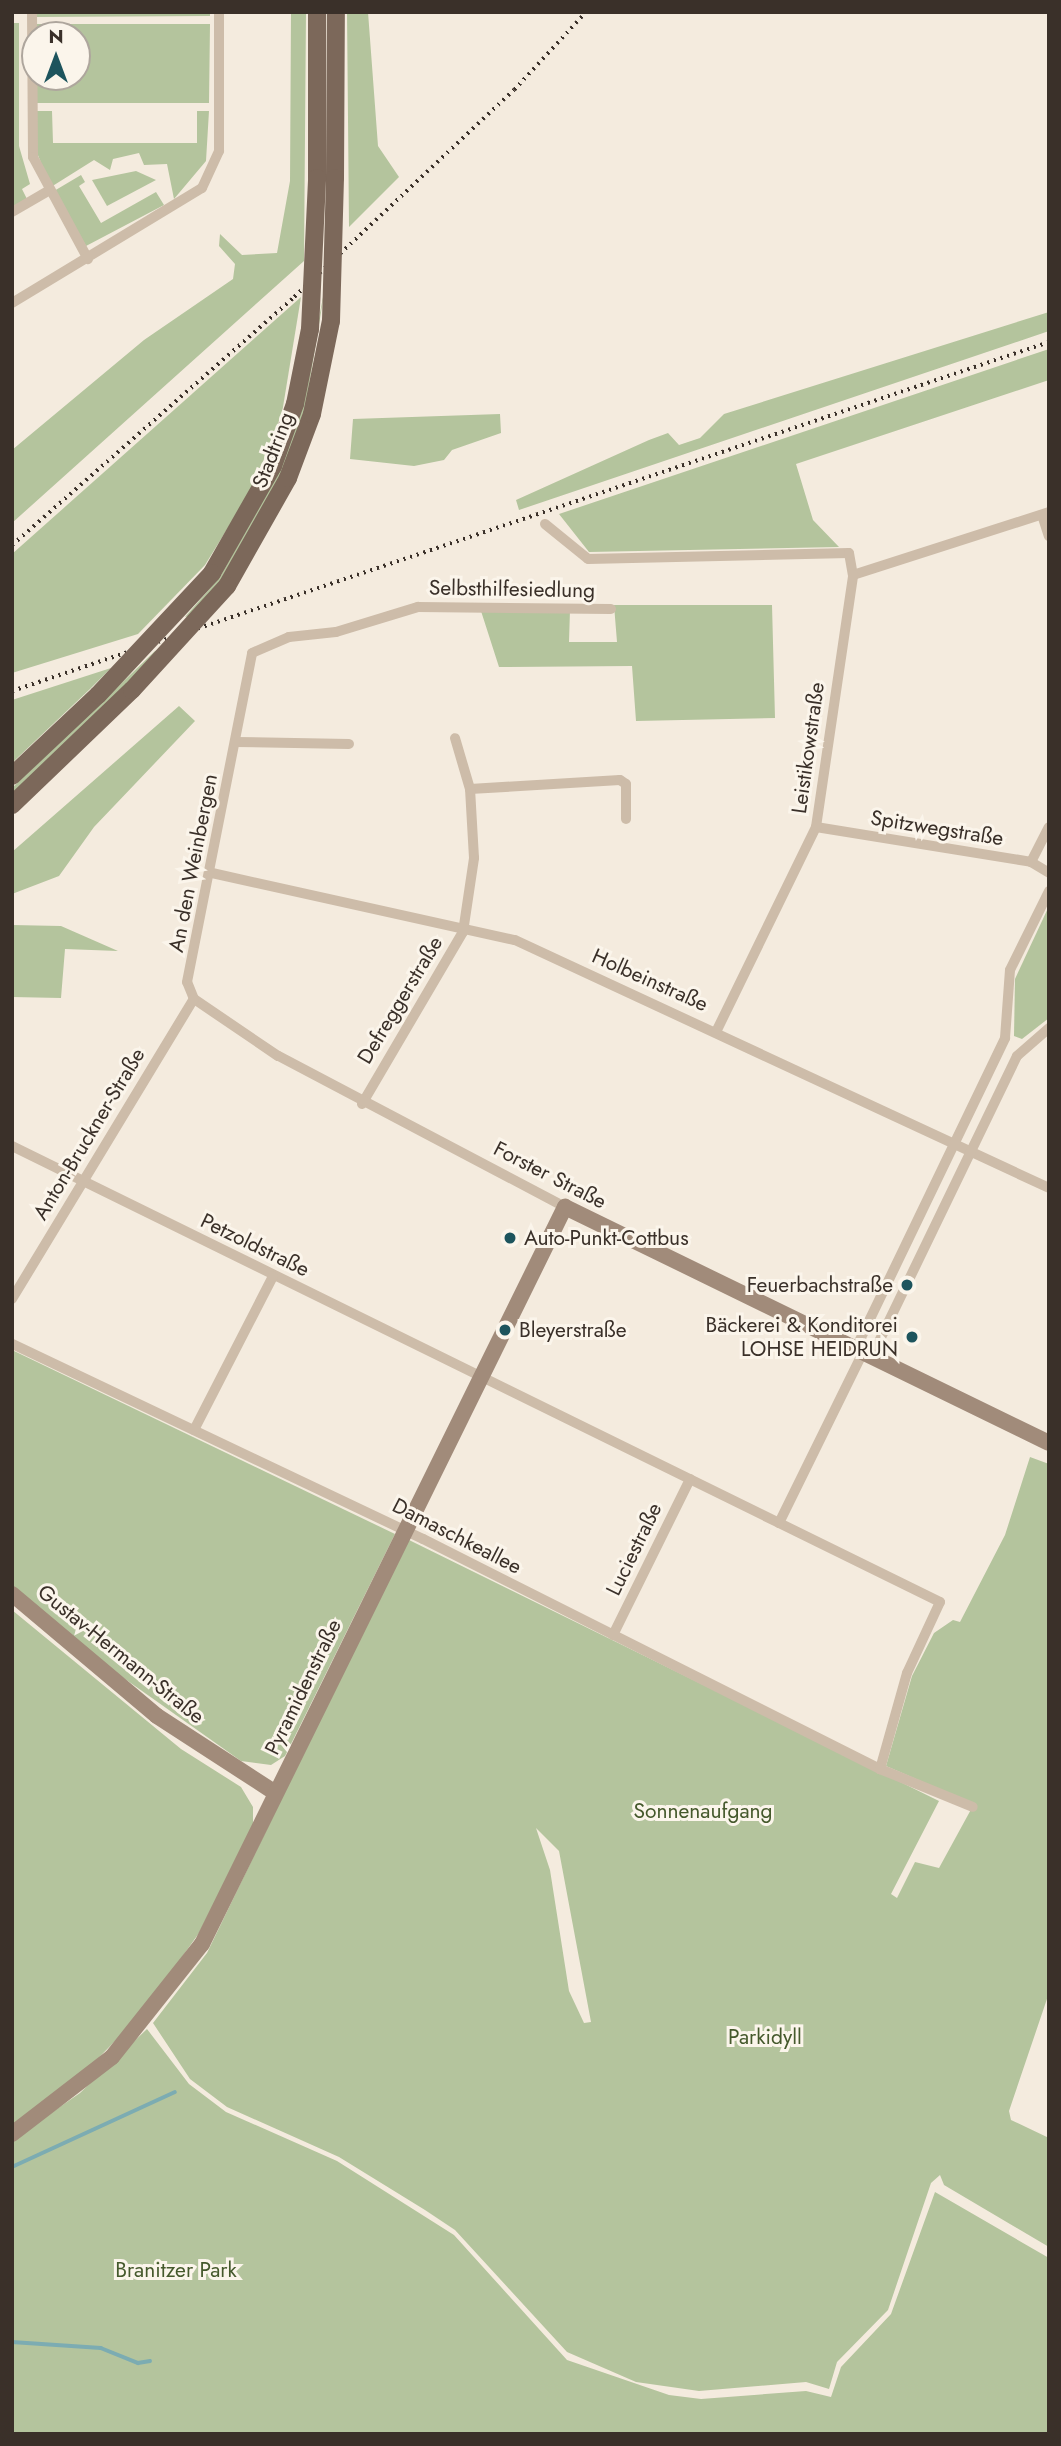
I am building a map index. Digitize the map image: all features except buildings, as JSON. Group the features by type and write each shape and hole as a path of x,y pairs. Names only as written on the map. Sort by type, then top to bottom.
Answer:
{"main road":[{"name":"Stadtring","path":"12,804 132,690 227,586 288,478 312,414 331,321 317,12"},
{"name":"Stadtring","path":"12,776 99,695 212,573 273,466 295,404 310,329 326,178 336,12"},
{"name":"Forster Straße","path":"565,1207 1049,1443"},
{"name":"Pyramidenstraße","path":"12,2134 112,2057 175,1986 202,1944 274,1793 565,1207"},
{"name":"Gustav-Hermann-Straße","path":"12,1594 158,1716 274,1793"}],"street":[{"path":"32,12 32,146 48,191 88,259"},
{"path":"12,303 191,199 211,172 220,141 219,12"},
{"path":"12,212 48,191"},
{"path":"853,575 1045,513 1049,536"},
{"name":"Selbsthilfesiedlung","path":"545,524 588,559 849,553 853,575"},
{"name":"Leistikowstraße","path":"716,1032 816,827 853,575"},
{"name":"Selbsthilfesiedlung","path":"251,653 289,637 336,632 418,607 611,610"},
{"name":"An den Weinbergen","path":"191,995 251,653"},
{"name":"Defreggerstraße","path":"362,1104 463,932 474,858 470,789 455,737"},
{"path":"236,741 349,744"},
{"path":"470,789 620,780 626,819"},
{"name":"Spitzwegstraße","path":"816,827 1031,862 1049,873"},
{"path":"1031,862 1049,827"},
{"name":"Holbeinstraße","path":"212,873 463,932 515,940 1049,1188"},
{"path":"864,1352 1005,1038 1010,970 1049,891"},
{"name":"Forster Straße","path":"191,995 362,1104 565,1207"},
{"name":"Anton-Bruckner-Straße","path":"12,1299 191,995"},
{"path":"779,1523 1017,1056 1049,1028"},
{"name":"Petzoldstraße","path":"12,1146 482,1377"},
{"path":"194,1430 273,1276"},
{"name":"Damaschkeallee","path":"12,1344 404,1530 880,1769 973,1807"},
{"path":"482,1377 940,1602 906,1673 880,1769"},
{"name":"Luciestraße","path":"612,1635 690,1479"}],"green space":[{"path":"36,12 210,12 210,16 36,17"},
{"path":"291,12 306,12 304,261 12,523 12,450 144,340 233,279 235,264 219,246 220,234 242,255 277,253 290,181"},
{"path":"347,12 368,12 378,146 399,177 349,227"},
{"path":"12,23 19,23 19,146 30,184 22,189 27,199 12,207"},
{"path":"91,24 210,24 209,103 36,103 36,91 91,91"},
{"path":"36,111 52,111 53,143 197,143 197,111 209,111 206,161 174,199 167,164 144,165 139,153 113,159 110,170 94,160 51,187 35,148"},
{"path":"136,171 156,180 107,206 92,180"},
{"path":"81,175 85,182 79,186 101,223 156,192 164,205 86,246 54,191"},
{"path":"327,276 305,409 282,474 228,572 194,615 185,617 220,577 279,470 302,408"},
{"path":"301,297 282,413 253,487 205,565 138,634 12,673 12,554"},
{"path":"1049,312 1049,331 519,510 516,500 649,440 668,433 679,445 700,438 724,414"},
{"path":"1049,349 1049,380 796,464 813,520 839,547 589,552 559,514"},
{"path":"500,414 501,433 452,450 444,460 414,466 350,459 353,419"},
{"path":"614,605 772,605 775,718 636,721 632,666 499,667 481,611 570,610 569,642 617,642"},
{"path":"166,647 12,795 12,788 155,651"},
{"path":"111,668 90,689 12,763 12,700"},
{"path":"179,706 195,721 94,827 59,876 12,894 12,852"},
{"path":"1049,906 1049,1018 1022,1039 1014,1036 1015,979"},
{"path":"12,925 61,926 118,951 65,949 61,998 12,997"},
{"path":"12,1350 395,1534 285,1756 271,1765 241,1761 77,1645 12,1586"},
{"path":"1030,1457 1049,1464 1049,1993 1009,2111 1011,2120 1049,2138 1049,2247 944,2185 940,2175 931,2183 888,2310 837,2362 829,2389 806,2382 699,2391 636,2382 567,2352 455,2230 339,2157 227,2107 190,2079 153,2023 207,1953 407,1539 939,1801 891,1894 897,1898 915,1862 939,1868 974,1804 886,1766 912,1676 934,1633 953,1620 960,1622 1005,1535","holes":["536,1828 559,1851 591,2022 584,2023 569,1991 550,1870"]},
{"path":"12,1610 181,1749 241,1787 253,1807 253,1826 199,1933 142,2013 84,2073 12,2126"},
{"name":"Branitzer Park","path":"147,2029 189,2084 226,2112 337,2161 454,2235 567,2360 669,2395 701,2399 806,2391 831,2397 841,2367 891,2314 935,2192 1049,2258 1049,2434 12,2434 12,2140 80,2093"}],"waterway":[{"path":"12,2167 175,2092"},
{"path":"12,2342 101,2348 138,2363 150,2361"}],"railway":[{"path":"12,545 294,297 514,90 586,12"},
{"path":"12,691 1049,342"}],"place":[{"name":"Auto-Punkt-Cottbus","path":"510,1238"},
{"name":"Feuerbachstraße","path":"907,1285"},
{"name":"Bleyerstraße","path":"505,1330"},
{"name":"Bäckerei & Konditorei LOHSE HEIDRUN","path":"912,1337"}],"park label":[{"name":"Sonnenaufgang","path":"703,1811"},
{"name":"Parkidyll","path":"765,2037"}]}
